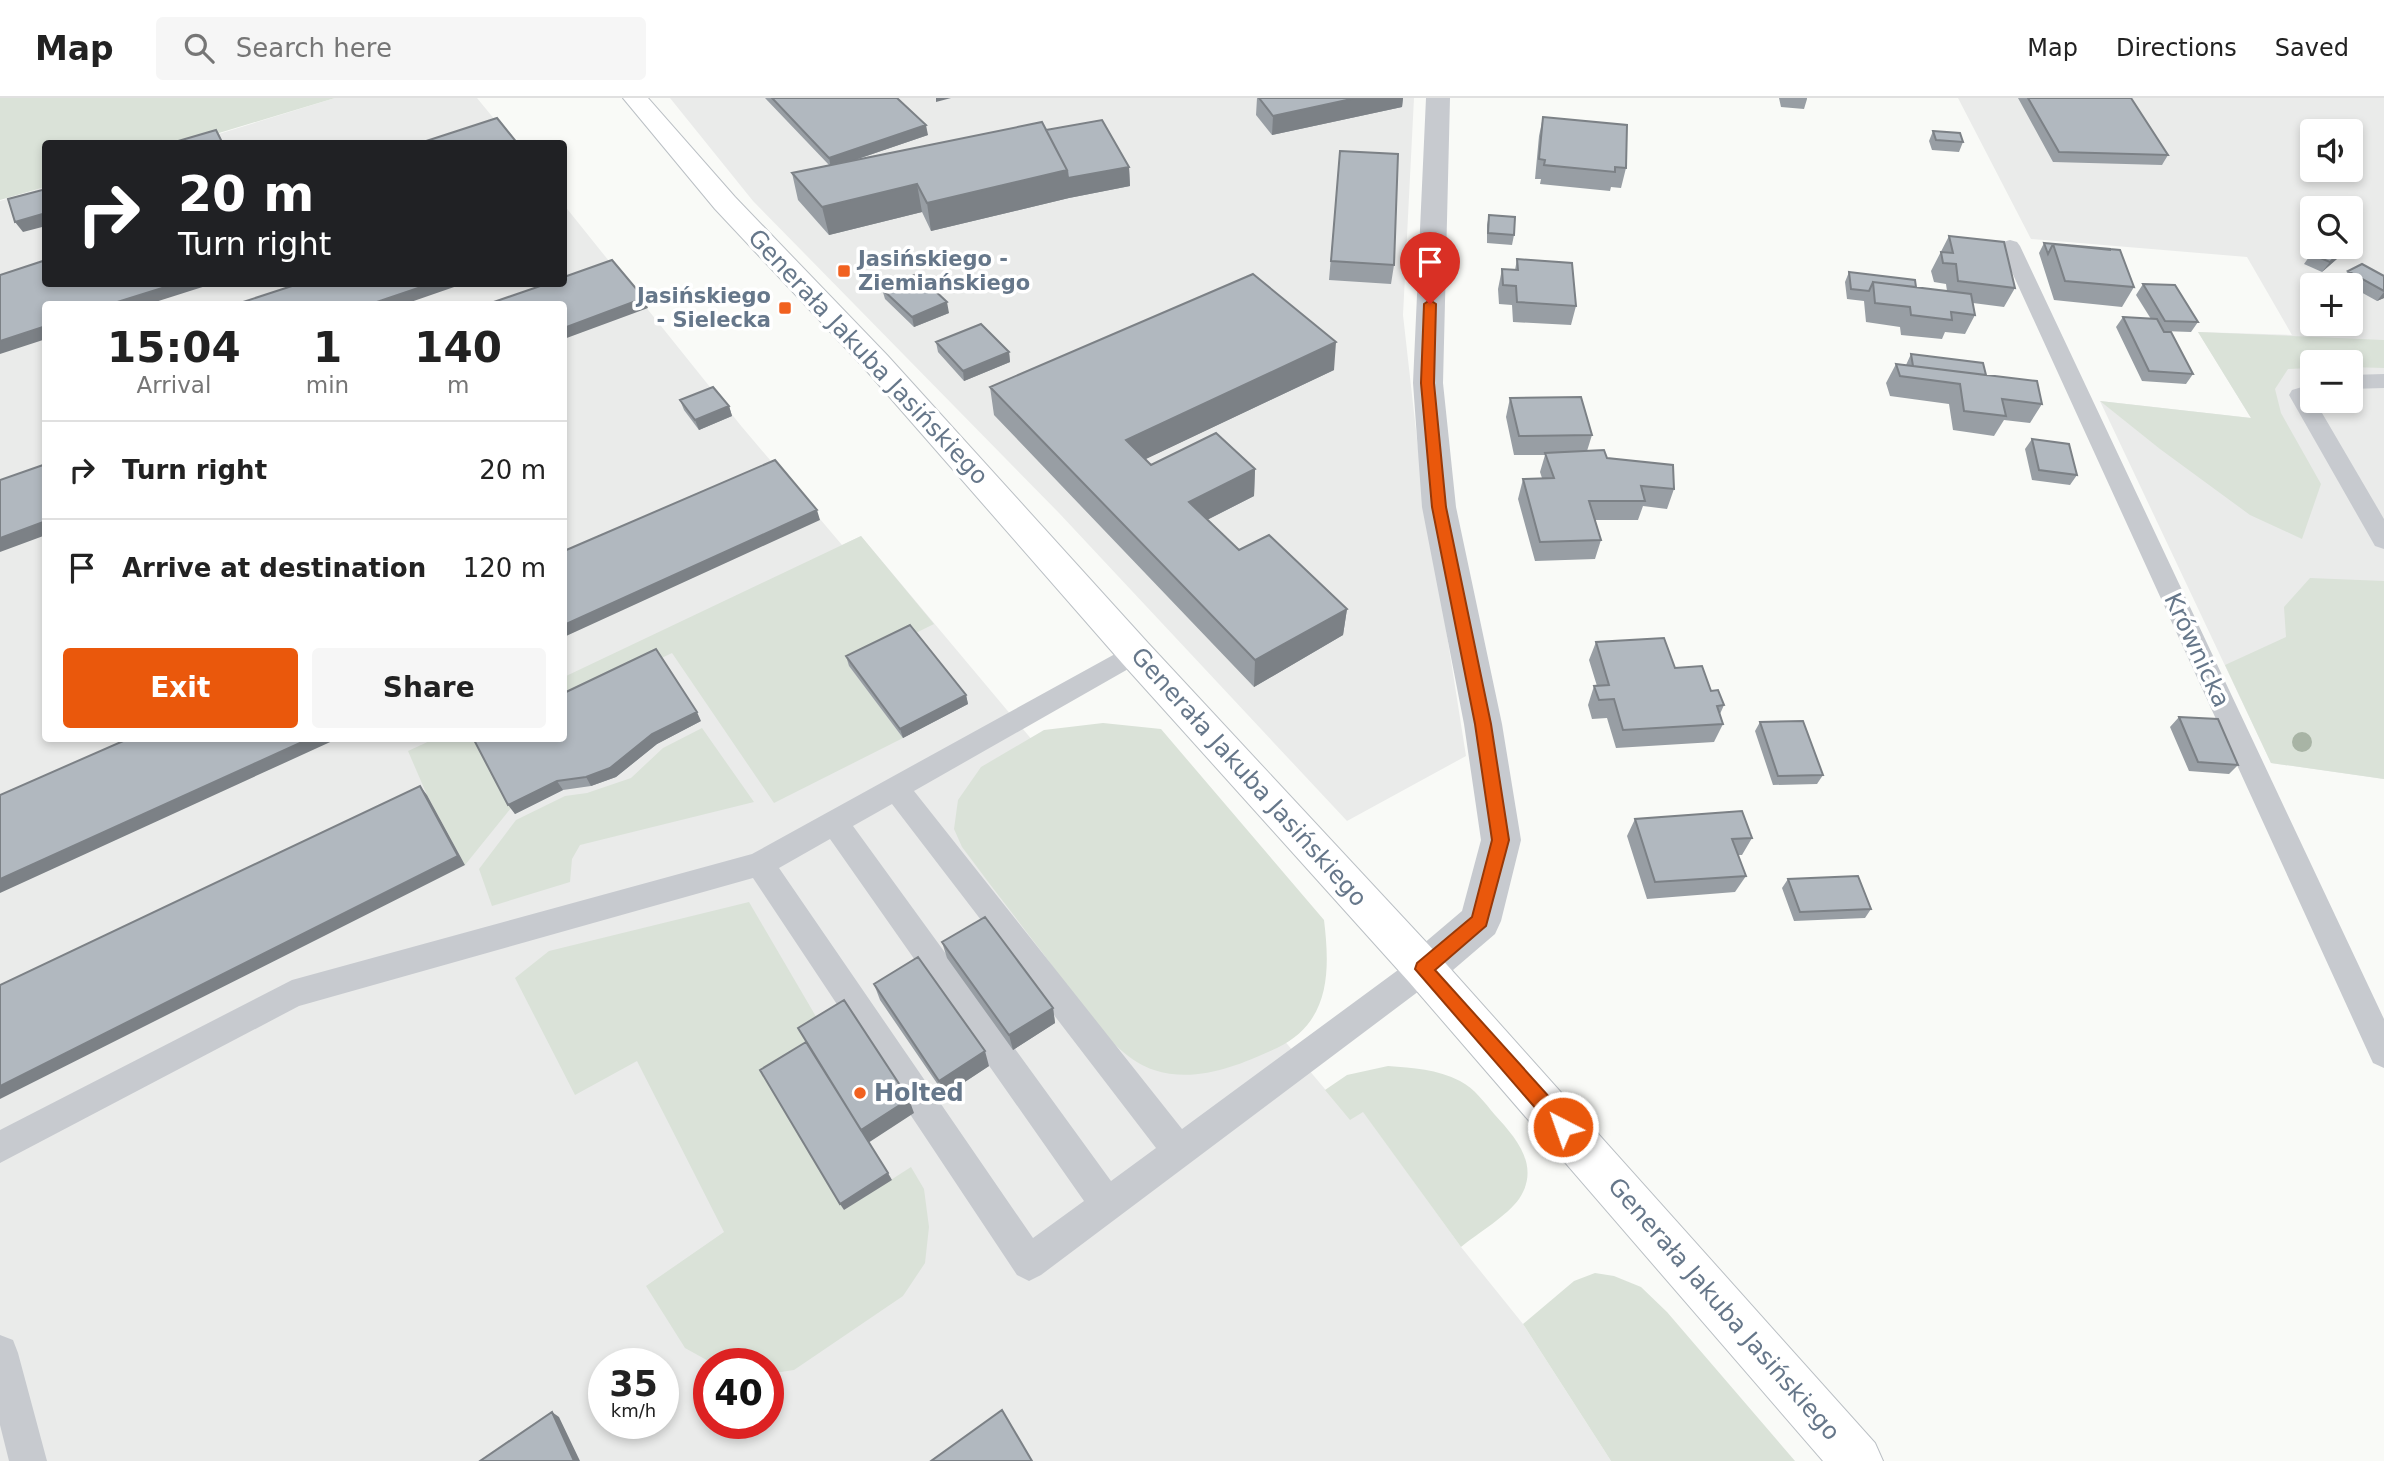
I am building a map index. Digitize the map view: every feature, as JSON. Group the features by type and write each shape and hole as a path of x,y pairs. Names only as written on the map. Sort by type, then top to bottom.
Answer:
{"street":[{"name":"Generała Jakuba Jasińskiego","path":"635,98 724,203 876,362 1135,653 1424,969 1857,1461"},
{"path":"1424,969 1480,921 1500,840 1483,724 1439,507 1428,383 1438,98"}],"lane":[{"name":"Krównicka","path":"2010,246 2384,1053"},
{"path":"2363,382 2384,381"},
{"path":"2310,413 2384,540"},
{"path":"0,1147 292,994 761,864 1135,653"},
{"path":"896,788 1178,1150"},
{"path":"835,822 1107,1205"},
{"path":"761,864 1029,1263 1424,969"},
{"path":"0,1353 28,1461"}],"shaded area":[{"path":"0,98 335,98 196,140 42,140 42,188 0,200"},
{"path":"335,98 477,98 512,140 199,140"},
{"path":"670,98 1414,98 1403,315 1419,457 1466,756 1347,821 1059,513 753,201"},
{"path":"1958,98 2384,98 2384,779 2271,763 2100,401 2251,418 2198,332 2292,335 2247,257 2031,239"},
{"path":"42,188 42,287 567,287 567,209 742,427 842,545 861,536 1350,1119 1363,1111 1461,1247 1523,1324 1611,1461 0,1461 0,201"},
{"path":"2198,332 2384,340 2384,368 2363,367 2363,350 2300,350 2300,368 2288,369 2275,389 2281,413 2321,484 2302,539 2250,515 2100,401 2251,418"},
{"path":"861,536 934,624 849,666 903,738 774,803 672,653 567,704 567,676"},
{"path":"2310,578 2384,581 2384,779 2271,763 2225,665 2286,637 2284,607"},
{"path":"1103,723 1161,729 1324,920 1327,957 1323,993 1308,1024 1295,1037 1277,1048 1248,1061 1202,1074 1170,1074 1138,1062 1122,1051 1092,1019 962,847 954,829 958,800 981,767 1044,730"},
{"path":"702,728 754,802 580,845 572,859 570,882 492,906 479,869 516,820 565,796 587,793 631,778 663,748"},
{"path":"428,742 493,742 511,808 465,865 427,795 408,751"},
{"path":"749,902 825,1032 765,1077 844,1210 911,1167 924,1189 929,1227 925,1263 903,1296 794,1370 784,1372 784,1348 693,1348 693,1352 685,1348 646,1286 724,1232 637,1061 575,1095 515,978 549,951"},
{"path":"1388,1066 1434,1072 1465,1084 1503,1124 1523,1153 1527,1175 1519,1199 1500,1218 1461,1247 1363,1112 1350,1120 1325,1090 1347,1075"},
{"path":"1595,1273 1614,1276 1641,1287 1667,1312 1795,1461 1611,1461 1523,1324 1574,1281"}],"building":[{"path":"772,98 897,98 926,125 829,158"},
{"path":"1259,98 1356,98 1273,116"},
{"path":"2028,98 2131,98 2168,155 2059,152"},
{"path":"1543,117 1627,125 1626,168 1615,167 1615,172 1544,165 1545,160 1539,159"},
{"path":"497,118 515,140 429,140"},
{"path":"1102,120 1129,167 1068,178 1067,170 1046,130"},
{"path":"1042,122 1067,170 927,203 917,184 822,207 792,173"},
{"path":"216,130 221,140 182,140"},
{"path":"1933,131 1960,133 1963,142 1936,140"},
{"path":"1340,151 1398,154 1394,265 1331,261"},
{"path":"42,190 42,214 15,222 8,199"},
{"path":"1489,215 1515,217 1514,235 1488,233"},
{"path":"1949,236 2004,242 2015,288 1958,281 1956,264 1943,263 1941,252 1953,253"},
{"path":"2044,243 2110,250 2053,244 2048,254"},
{"path":"2053,244 2120,250 2134,287 2065,281"},
{"path":"1517,259 1572,263 1576,306 1517,302 1516,286 1503,285 1502,269 1518,270"},
{"path":"612,260 644,298 567,327 567,301 497,301 537,287 567,287 567,276"},
{"path":"42,261 42,287 165,287 121,301 42,301 42,327 0,341 0,275"},
{"path":"2362,264 2384,276 2384,291 2363,279 2363,273 2348,271"},
{"path":"1849,272 1915,280 1916,287 1873,282 1869,291 1851,289"},
{"path":"917,274 947,302 912,317 882,289"},
{"path":"1253,274 1336,342 1126,440 1151,465 1216,433 1255,469 1189,502 1239,550 1269,535 1347,609 1255,660 990,387"},
{"path":"1873,282 1971,294 1975,315 1951,312 1952,320 1911,315 1910,307 1875,303"},
{"path":"2143,284 2175,285 2198,322 2165,321"},
{"path":"289,287 421,287 380,301 246,301"},
{"path":"2123,317 2157,319 2164,332 2171,332 2193,374 2149,371"},
{"path":"981,324 1009,352 963,371 936,342"},
{"path":"1911,354 1983,363 1986,375 1913,366"},
{"path":"1896,364 2037,381 2042,404 2002,399 2006,416 1964,411 1960,384 1900,376"},
{"path":"713,387 729,406 695,420 680,400"},
{"path":"1581,397 1592,435 1519,436 1510,398"},
{"path":"2032,439 2069,444 2077,475 2039,470"},
{"path":"1604,450 1607,458 1673,465 1674,489 1641,486 1645,501 1589,501 1601,540 1540,542 1523,479 1554,478 1545,453"},
{"path":"775,460 817,510 567,624 567,550"},
{"path":"42,465 42,522 0,538 0,480"},
{"path":"910,625 966,695 900,729 846,656"},
{"path":"1664,638 1675,668 1702,666 1711,691 1718,690 1724,705 1717,706 1723,724 1623,730 1614,699 1599,700 1594,686 1609,685 1596,642"},
{"path":"656,649 697,712 652,734 610,768 586,777 557,781 508,805 475,742 567,742 567,692"},
{"path":"2179,717 2218,719 2238,765 2198,762"},
{"path":"1803,721 1823,775 1778,776 1760,722"},
{"path":"121,742 302,742 0,879 0,795"},
{"path":"420,786 458,856 0,1086 0,985"},
{"path":"1742,811 1752,838 1732,839 1746,876 1655,882 1635,819"},
{"path":"1858,876 1871,909 1800,912 1788,879"},
{"path":"985,917 1053,1008 1009,1035 942,942"},
{"path":"918,957 985,1051 939,1081 874,984"},
{"path":"844,1000 909,1099 861,1130 798,1028"},
{"path":"806,1042 888,1173 840,1204 760,1070"},
{"path":"1002,1410 1032,1461 931,1461"},
{"path":"552,1412 574,1461 480,1461"}],"place":[{"name":"Jasińskiego - Ziemiańskiego","path":"844,271"},
{"name":"Jasińskiego - Sielecka","path":"785,308"},
{"name":"Holted","path":"860,1093"}],"route":[{"path":"1430,304 1428,383 1439,507 1483,724 1500,840 1480,921 1424,969 1563,1127"}]}
